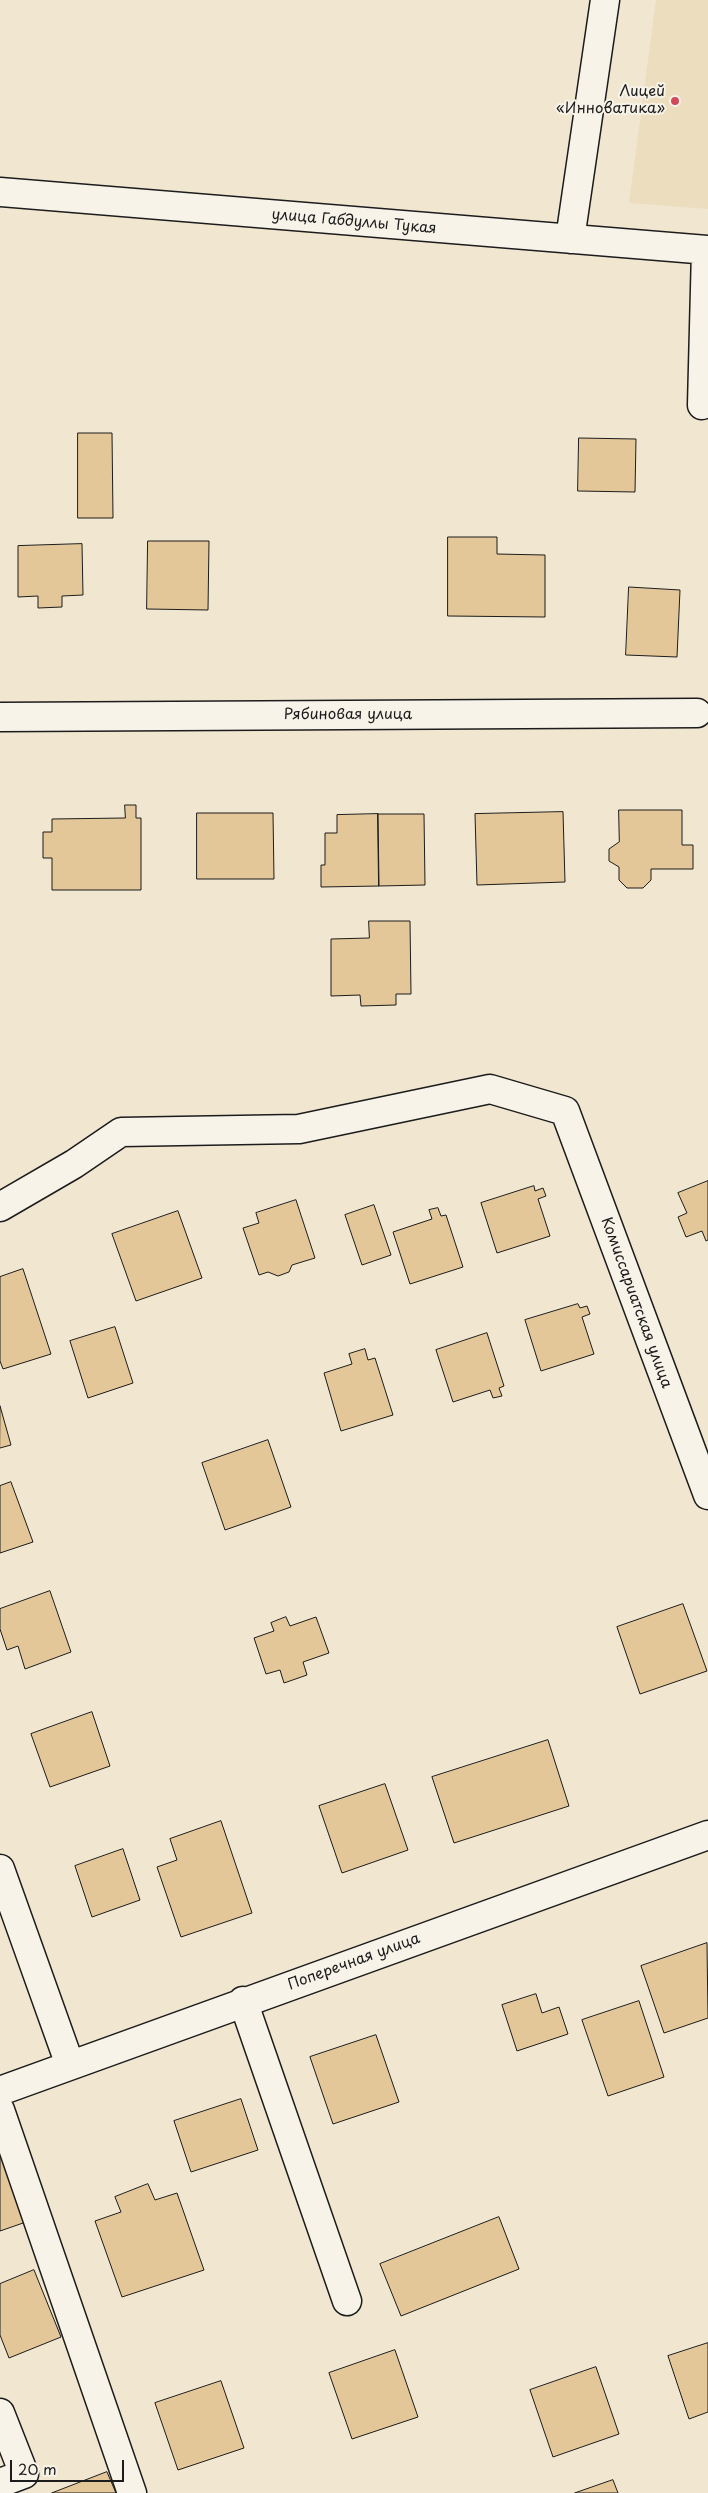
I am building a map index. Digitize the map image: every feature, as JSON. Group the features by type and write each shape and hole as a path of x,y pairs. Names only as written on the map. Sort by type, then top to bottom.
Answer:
{"street":[{"path":"570,239 605,0"},
{"name":"улица Габдуллы Тукая","path":"0,192 707,250"},
{"path":"702,405 707,250"},
{"name":"Рябиновая улица","path":"0,717 697,713"},
{"name":"Комиссариатская улица","path":"0,1207 74,1164 121,1132 299,1129 490,1089 565,1111 708,1495"},
{"name":"Поперечная улица","path":"0,2091 243,2001 708,1835"},
{"path":"0,1869 70,2065"},
{"path":"243,2001 347,2300"},
{"path":"0,2110 132,2493"},
{"path":"0,2413 24,2474 0,2483"}],"shaded area":[{"name":"Лицей «Инноватика»","path":"656,0 708,0 708,209 629,203"}],"building":[{"path":"78,433 112,433 113,518 78,518"},
{"path":"579,438 636,439 635,492 578,491"},
{"path":"448,537 497,537 497,554 545,555 545,617 448,616"},
{"path":"148,541 209,541 208,610 147,609"},
{"path":"82,544 83,595 62,596 62,607 38,608 38,596 18,597 18,546"},
{"path":"629,587 680,590 677,657 626,655"},
{"path":"125,805 136,805 136,818 141,818 141,890 52,890 52,858 43,858 43,832 52,832 52,819 125,818"},
{"path":"619,810 682,810 682,845 693,845 693,869 651,869 651,880 643,888 627,888 619,880 619,867 609,861 609,849 619,842"},
{"path":"563,812 565,882 477,885 475,814"},
{"path":"197,813 273,813 274,879 197,879"},
{"path":"378,814 424,814 425,885 379,886"},
{"path":"378,814 379,886 321,887 321,865 325,865 325,833 337,833 337,815"},
{"path":"369,921 410,921 411,994 396,994 396,1005 361,1006 360,995 331,996 331,939 369,938"},
{"path":"708,1181 708,1240 706,1241 702,1231 686,1237 678,1217 687,1213 678,1193"},
{"path":"534,1186 535,1191 543,1188 546,1196 538,1199 550,1236 497,1253 481,1203"},
{"path":"296,1200 315,1258 292,1265 289,1272 278,1276 268,1272 259,1275 243,1228 259,1223 256,1213"},
{"path":"374,1205 391,1255 362,1265 345,1215"},
{"path":"438,1208 441,1216 446,1215 463,1267 410,1284 393,1232 432,1219 429,1210"},
{"path":"178,1211 202,1278 136,1301 112,1234"},
{"path":"23,1269 51,1354 3,1369 0,1361 0,1277"},
{"path":"578,1304 580,1308 587,1306 590,1314 582,1317 594,1354 541,1371 525,1320"},
{"path":"115,1327 133,1383 88,1398 70,1341"},
{"path":"487,1333 504,1386 499,1388 502,1396 493,1398 490,1390 453,1402 436,1350"},
{"path":"365,1349 368,1360 375,1358 393,1415 341,1431 324,1373 352,1364 349,1354"},
{"path":"0,1406 11,1445 0,1448"},
{"path":"268,1440 291,1507 225,1530 202,1463"},
{"path":"11,1482 33,1542 0,1553 0,1486"},
{"path":"50,1591 71,1652 25,1669 18,1646 7,1650 0,1629 0,1609"},
{"path":"683,1604 707,1671 640,1694 617,1627"},
{"path":"286,1617 290,1626 316,1617 329,1653 303,1662 307,1675 284,1683 280,1670 266,1674 254,1638 274,1631 271,1623"},
{"path":"92,1712 110,1766 50,1787 31,1734"},
{"path":"548,1740 569,1806 454,1843 432,1777"},
{"path":"385,1784 408,1850 342,1873 319,1806"},
{"path":"221,1821 252,1913 181,1937 157,1867 177,1860 170,1839"},
{"path":"123,1849 140,1900 92,1917 75,1866"},
{"path":"707,1943 708,2018 664,2033 641,1966"},
{"path":"536,1994 542,2013 559,2007 568,2034 517,2051 502,2005"},
{"path":"639,2001 664,2077 608,2096 582,2020"},
{"path":"376,2035 399,2102 333,2124 310,2057"},
{"path":"241,2099 258,2150 191,2172 174,2121"},
{"path":"3,2155 26,2222 0,2231 0,2156"},
{"path":"148,2184 155,2200 177,2193 204,2270 122,2297 95,2221 121,2212 115,2197"},
{"path":"499,2217 519,2269 401,2316 380,2264"},
{"path":"34,2270 61,2337 9,2358 0,2335 0,2284"},
{"path":"708,2343 708,2412 689,2419 668,2356"},
{"path":"395,2350 418,2417 352,2439 329,2373"},
{"path":"596,2367 619,2434 553,2457 530,2390"},
{"path":"221,2381 244,2448 178,2470 155,2403"},
{"path":"107,2472 116,2493 52,2493"},
{"path":"613,2480 618,2493 575,2493"}],"place":[{"name":"Лицей «Инноватика»","path":"675,101"}]}
